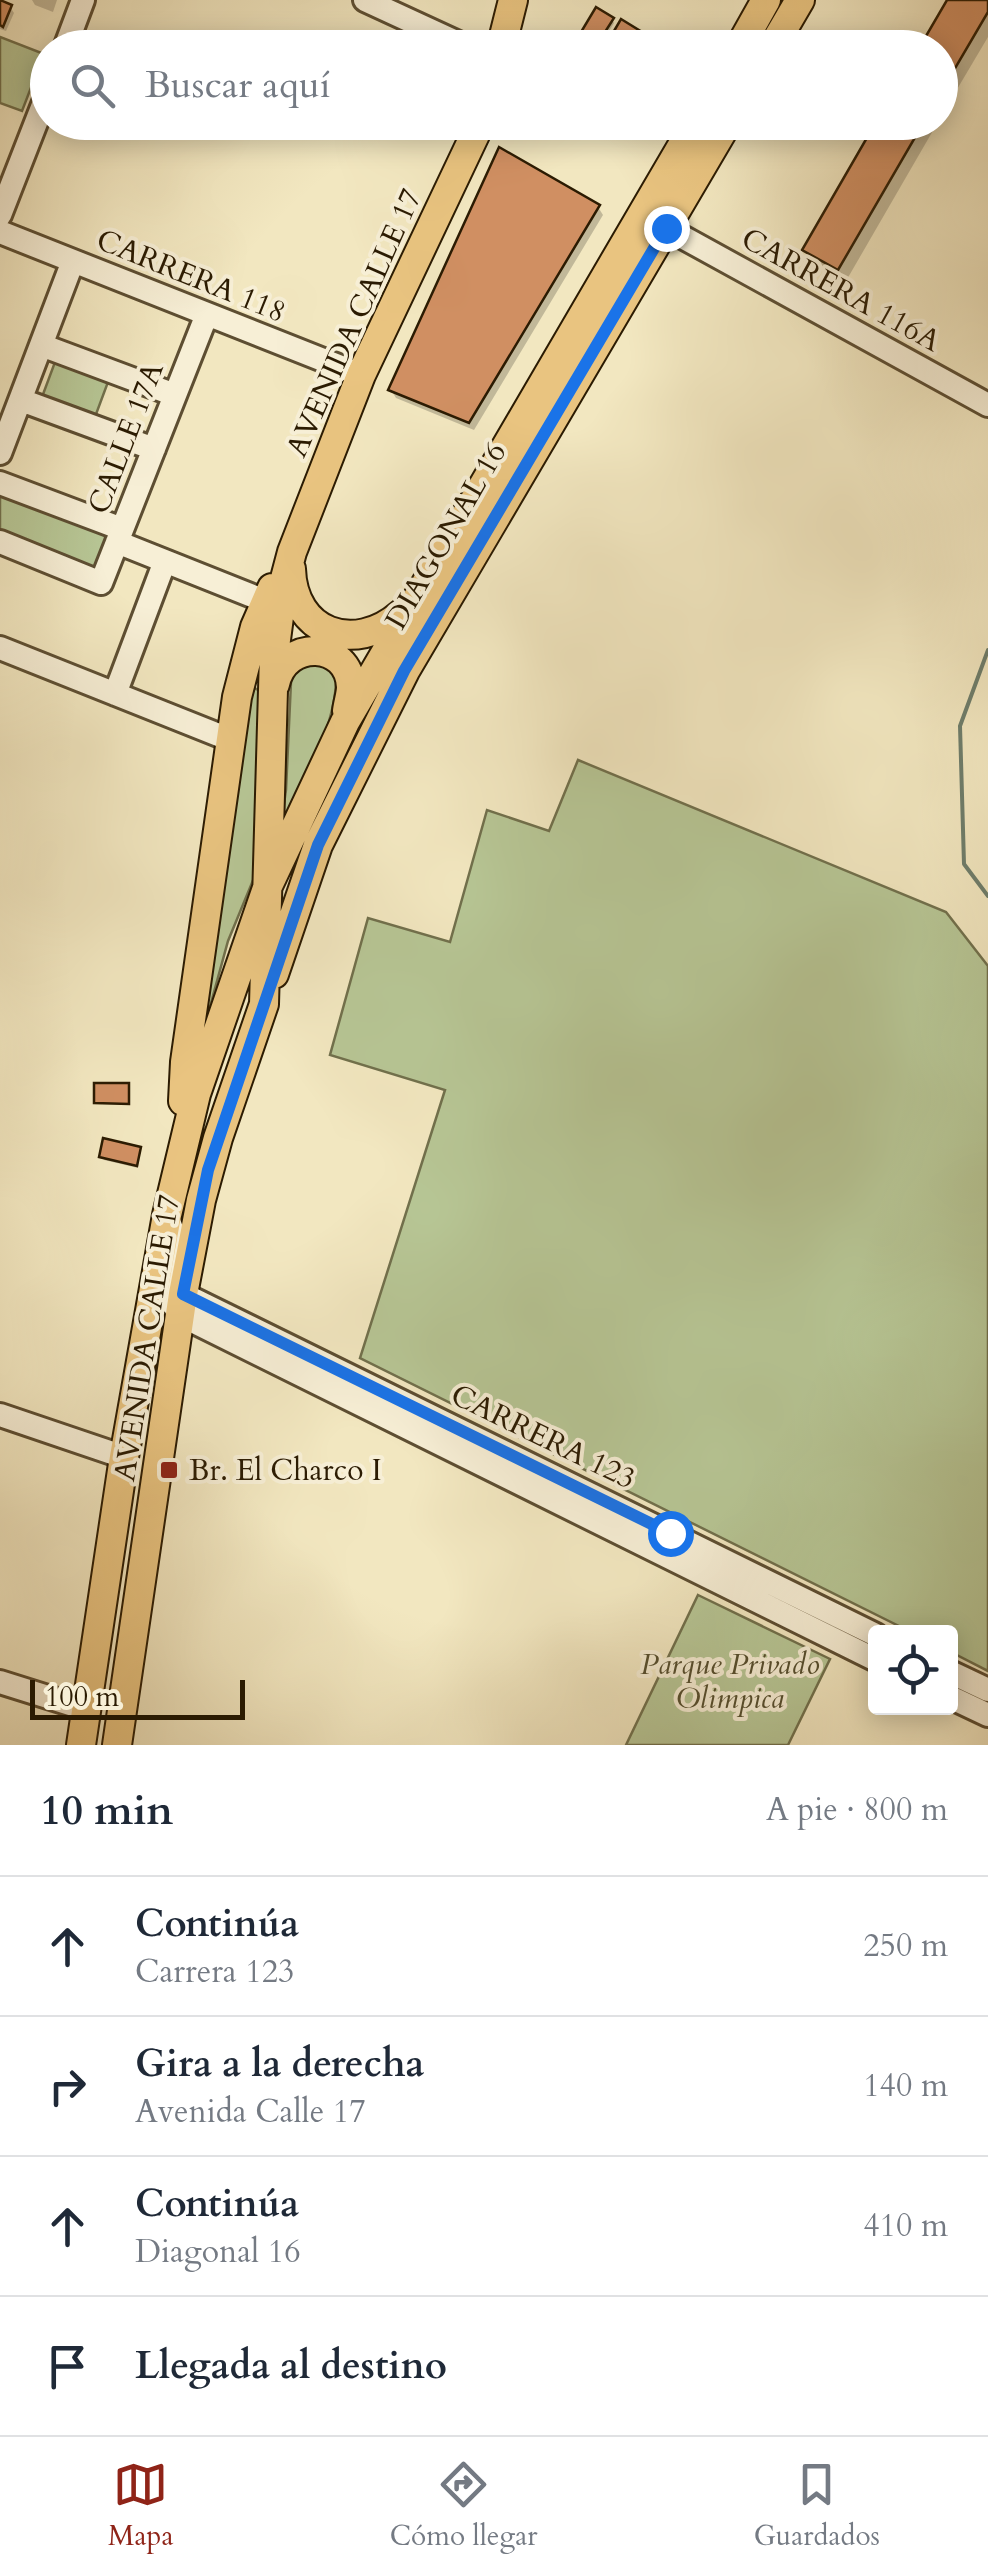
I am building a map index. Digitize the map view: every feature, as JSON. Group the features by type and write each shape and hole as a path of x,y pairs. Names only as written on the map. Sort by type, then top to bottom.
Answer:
{"main road":[{"path":"506,30 513,0"},
{"path":"749,30 766,0"},
{"path":"782,30 800,0"},
{"name":"AVENIDA CALLE 17","path":"184,1142 185,1062 240,684 265,601 292,552 361,375 472,140"},
{"name":"DIAGONAL 16","path":"267,888 345,722 685,140"},
{"name":"DIAGONAL 16","path":"264,1004 318,845 371,734 717,140"},
{"path":"292,552 291,584 297,601 321,627 355,636 372,633 410,606"},
{"name":"AVENIDA CALLE 17","path":"116,1745 182,1305 208,1170 264,1004 276,620 292,552"},
{"path":"240,684 254,680 274,690 285,662 312,650 326,652 339,660 347,672 351,687 345,722"},
{"name":"AVENIDA CALLE 17","path":"81,1745 124,1457 167,1215 206,1060 267,888"}],"street":[{"path":"71,30 83,0"},
{"path":"365,0 429,30"},
{"path":"0,215 30,138"},
{"name":"CARRERA 116A","path":"666,228 988,405"},
{"name":"CARRERA 118","path":"0,232 361,375"},
{"path":"0,453 74,261"},
{"name":"CALLE 17A","path":"0,542 101,584 207,314"},
{"path":"41,345 175,395"},
{"path":"20,400 154,448"},
{"path":"0,484 120,535 165,561 265,601"},
{"path":"114,694 165,561"},
{"path":"0,648 231,740"},
{"path":"167,1215 177,1246 168,1288 173,1306 182,1305"},
{"name":"CARRERA 123","path":"182,1305 702,1562 868,1655"},
{"path":"0,1415 124,1457"},
{"name":"CARRERA 123","path":"702,1562 868,1632"},
{"path":"958,1676 988,1690"},
{"path":"0,1682 86,1709"},
{"path":"958,1701 988,1715"}],"green space":[{"path":"0,37 30,49 30,90 22,111 0,103"},
{"path":"55,362 108,382 95,417 42,397"},
{"path":"0,493 113,537 98,577 0,536"},
{"path":"310,657 335,670 336,688 316,758 278,847 286,790 291,682 295,668"},
{"path":"250,688 261,695 261,783 254,878 228,941 202,1036"},
{"path":"578,760 946,912 988,966 988,1671 958,1656 958,1625 897,1625 360,1358 445,1090 330,1055 368,918 450,942 487,810 549,831"},
{"name":"Parque Privado Olimpica","path":"698,1595 830,1659 788,1745 626,1745"}],"building":[{"path":"0,0 12,5 3,27 0,25"},
{"path":"947,0 988,0 988,12 958,63 958,30 930,30"},
{"path":"596,7 614,18 606,30 582,30"},
{"path":"621,19 639,30 615,30"},
{"path":"866,140 914,140 838,270 802,250"},
{"path":"499,147 600,205 469,423 388,390"},
{"path":"94,1083 129,1083 129,1104 94,1103"},
{"path":"103,1138 141,1147 137,1166 99,1157"}],"waterway":[{"path":"988,650 960,726 964,864 988,896"}],"place":[{"name":"Br. El Charco I","path":"169,1470"}],"route":[{"path":"666,228 404,671 318,845 208,1170 183,1294 670,1533"}]}
